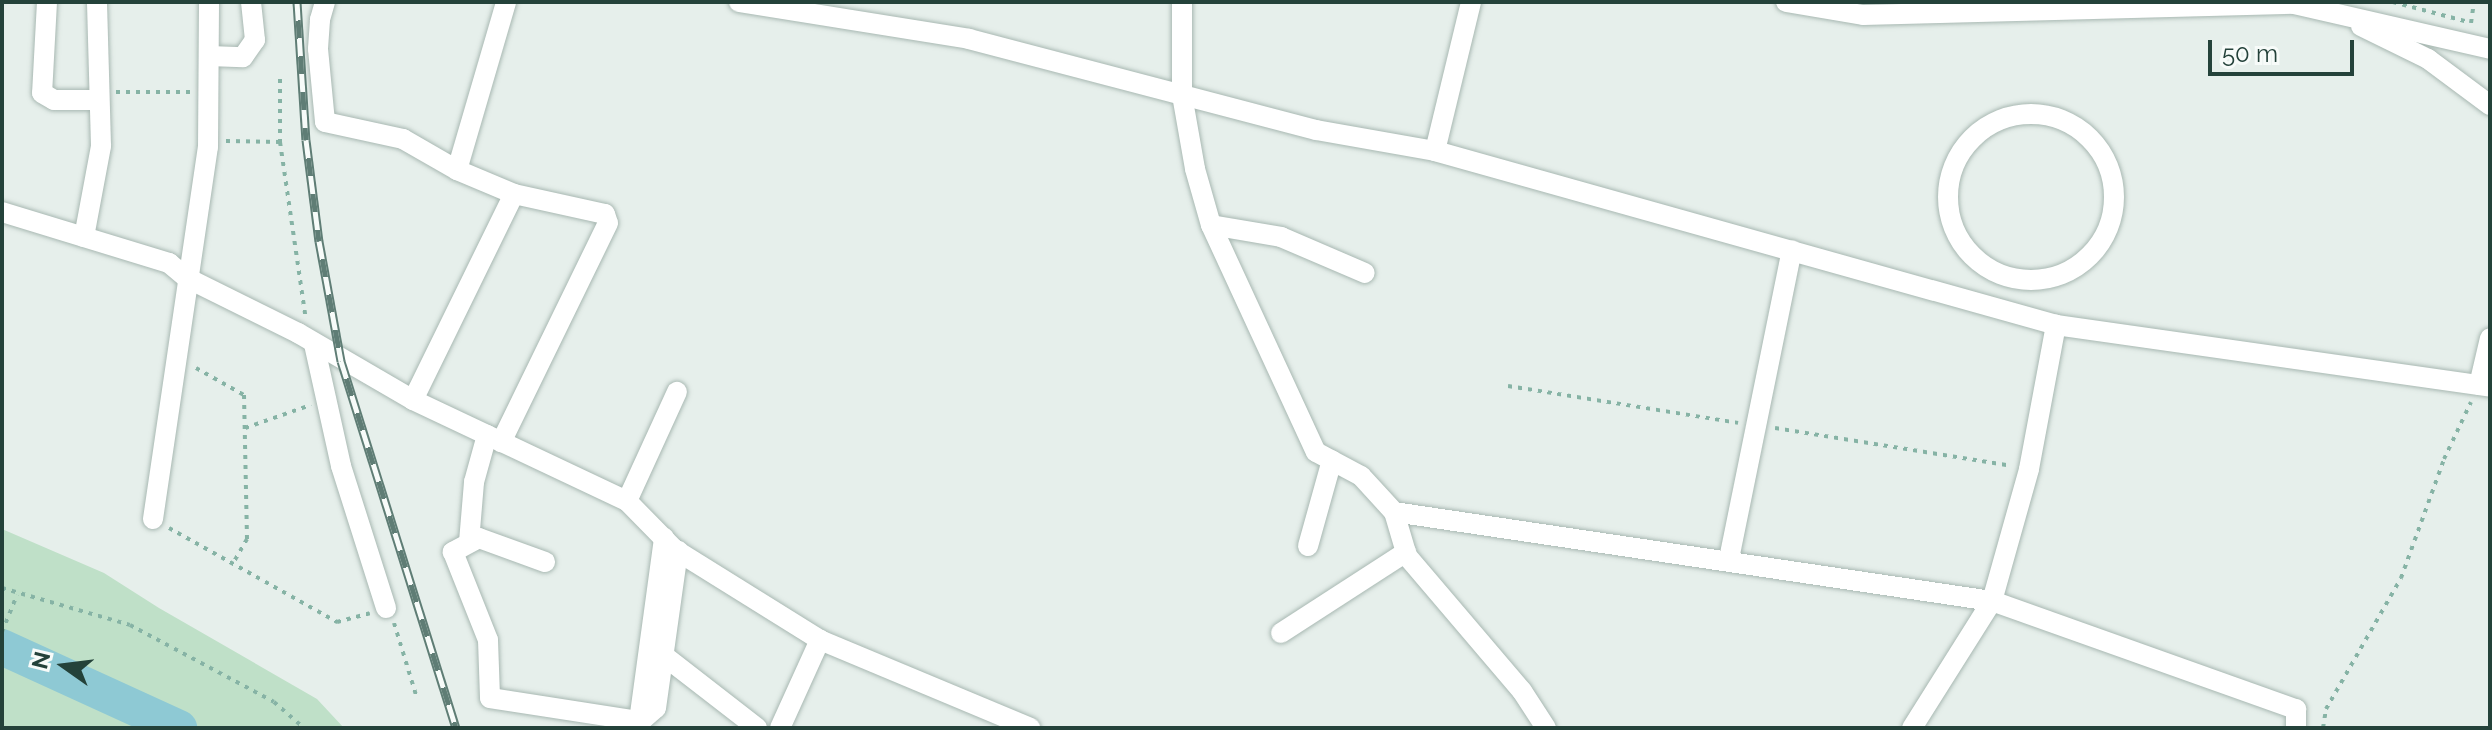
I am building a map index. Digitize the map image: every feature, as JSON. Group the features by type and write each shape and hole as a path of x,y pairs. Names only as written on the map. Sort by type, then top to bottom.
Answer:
{"street":[{"path":"47,2 42,93 54,100 98,96"},
{"path":"84,237 101,146 97,2"},
{"path":"153,519 208,140 209,2"},
{"path":"209,56 243,57 255,40 251,2"},
{"path":"325,2 318,49 325,122 403,139 457,170 514,194 605,214 608,223 494,438 474,482 469,542"},
{"path":"457,170 506,2"},
{"path":"739,2 838,10 969,39 1316,130 1435,151 2056,325 2485,386 2490,338"},
{"path":"1182,2 1182,95 1195,169 1211,225 1316,452 1361,476 1394,512 1406,552 1522,691 1546,728"},
{"path":"1435,151 1471,2"},
{"path":"1786,2 1863,15 2305,4 2490,49"},
{"path":"2339,14 2402,49 2428,59 2490,105"},
{"path":"2024,113 2052,115 2078,128 2099,148 2111,171 2115,197 2110,223 2099,247 2080,265 2056,277 2031,281 2005,277 1979,264 1960,243 1949,216 1947,188 1955,160 1972,137 1996,120 2024,113"},
{"path":"413,400 514,194"},
{"path":"2,212 169,263 187,278 312,342 413,400 627,501 671,545 820,640 1030,728"},
{"path":"1211,225 1281,237 1365,273"},
{"path":"1729,559 1792,250"},
{"path":"1996,308 2005,277"},
{"path":"1912,728 1992,601 2029,469 2056,325"},
{"path":"312,342 341,466 386,608"},
{"path":"627,501 677,392"},
{"path":"1308,546 1332,460"},
{"path":"1394,512 1729,559 1992,601 2296,709 2296,728"},
{"path":"545,562 479,538 453,552 488,640 490,698 636,724 656,708 671,545"},
{"path":"636,724 671,545"},
{"path":"1281,633 1406,552"},
{"path":"780,728 820,640"},
{"path":"663,655 757,728"}],"path":[{"path":"2393,2 2480,25"},
{"path":"2471,23 2474,2"},
{"path":"280,79 280,142 312,342"},
{"path":"98,96 208,92"},
{"path":"208,140 280,142"},
{"path":"175,357 244,395 247,539 232,565"},
{"path":"2323,728 2326,709 2401,578 2444,459 2485,386"},
{"path":"245,428 327,400"},
{"path":"153,519 337,622 386,608 416,695"},
{"path":"2,588 17,595 130,625 274,702 304,728"},
{"path":"2,632 17,595"}],"green space":[{"path":"2,529 104,573 317,699 344,728 2,728"}],"waterway":[{"path":"2,647 179,728"}],"railway":[{"path":"297,2 306,140 319,241 341,361 456,728"}]}
